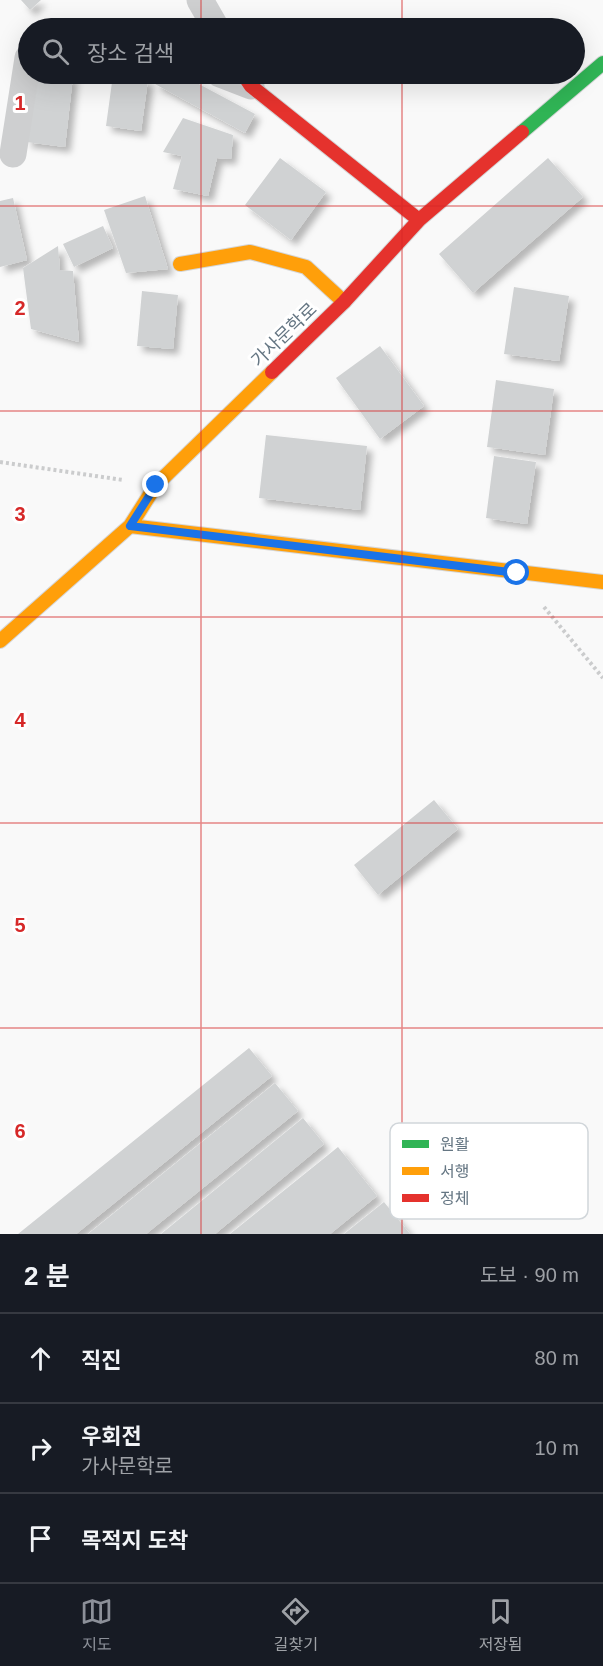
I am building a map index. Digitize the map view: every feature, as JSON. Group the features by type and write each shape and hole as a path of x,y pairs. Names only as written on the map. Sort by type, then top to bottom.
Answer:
{"street":[{"path":"200,0 210,18"},
{"name":"가사문학로","path":"585,78 603,63"},
{"path":"13,154 24,84"},
{"path":"252,84 419,220"},
{"name":"가사문학로","path":"0,641 130,526 156,485 344,302 419,220 578,84"},
{"path":"180,264 250,252 306,267 344,302"},
{"path":"130,526 603,582"}],"path":[{"path":"0,462 156,485"},
{"path":"517,573 603,678"}],"building":[{"path":"21,0 41,0 30,10"},
{"path":"33,84 72,84 65,147 26,142"},
{"path":"112,84 147,84 141,131 106,126"},
{"path":"155,84 199,84 255,114 245,133"},
{"path":"183,118 233,135 231,159 217,158 208,196 173,189 182,156 163,152"},
{"path":"280,158 326,192 291,240 245,205"},
{"path":"548,158 583,197 473,293 439,254"},
{"path":"145,196 168,269 126,273 104,210"},
{"path":"13,198 27,260 0,267 0,201"},
{"path":"103,226 113,248 74,267 63,244"},
{"path":"58,246 60,270 73,271 79,342 31,329 23,268"},
{"path":"514,287 569,296 559,361 504,354"},
{"path":"142,291 178,295 173,349 137,346"},
{"path":"380,346 424,406 380,439 336,378"},
{"path":"496,380 554,389 545,455 487,447"},
{"path":"266,435 367,446 360,510 259,498"},
{"path":"494,456 536,462 527,524 486,518"},
{"path":"434,800 458,829 378,895 354,865"},
{"path":"249,1048 272,1076 76,1234 18,1234"},
{"path":"275,1083 298,1111 146,1234 88,1234"},
{"path":"303,1118 324,1144 215,1234 161,1234"},
{"path":"338,1147 377,1196 330,1234 230,1234"},
{"path":"384,1202 390,1209 390,1219 398,1219 410,1234 344,1234"}],"traffic: fast":[{"path":"585,78 603,63"},
{"path":"522,132 578,84"}],"traffic: slow":[{"path":"180,264 250,252 306,267 344,302"},
{"path":"0,641 130,526 156,485 272,372"},
{"path":"130,526 603,582"}],"traffic: jam":[{"path":"250,84 419,220"},
{"path":"272,372 344,302 419,220 522,132"}],"route":[{"path":"156,485 130,526 517,573"}]}
